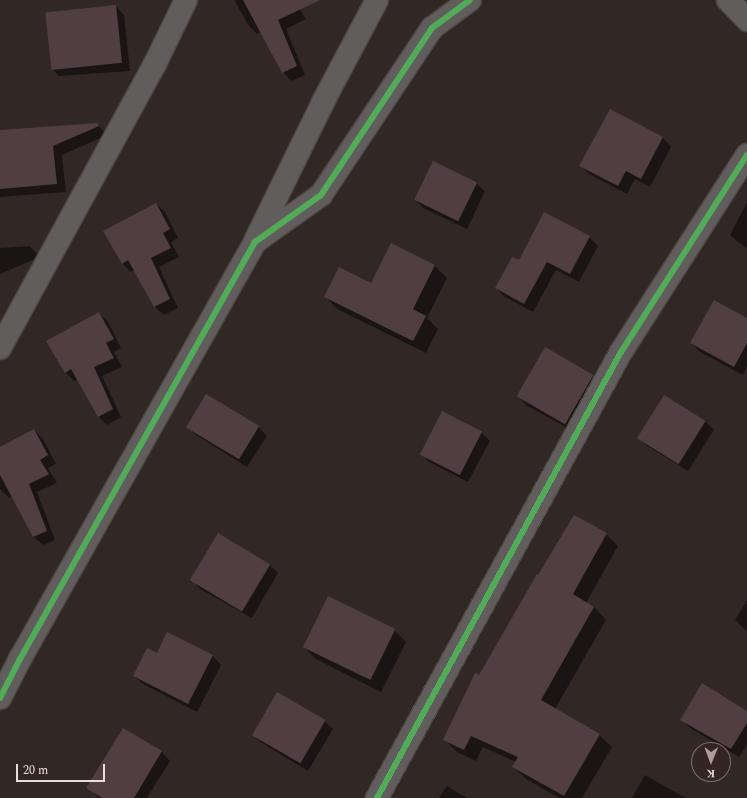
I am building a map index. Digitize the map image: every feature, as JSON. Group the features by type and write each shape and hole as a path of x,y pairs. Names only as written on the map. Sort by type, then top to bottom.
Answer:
{"street":[{"path":"0,348 155,64 186,0"},
{"path":"0,698 20,658 255,242 323,102 377,0"},
{"path":"255,242 321,195 432,28 470,0"},
{"path":"728,0 747,20"},
{"path":"377,798 621,352 747,155"}],"building":[{"path":"243,0 320,0 278,20 297,66 282,73"},
{"path":"116,5 122,63 51,70 45,12"},
{"path":"610,109 663,137 641,179 626,171 618,186 579,166"},
{"path":"98,123 99,126 53,146 57,184 0,189 0,130"},
{"path":"433,161 477,182 458,221 414,200"},
{"path":"156,203 170,229 163,233 171,248 151,258 170,299 154,307 128,260 122,264 103,231"},
{"path":"544,212 590,236 570,274 547,262 524,304 495,288 512,257 519,260"},
{"path":"391,243 435,265 413,309 426,316 413,341 324,297 339,267 371,283"},
{"path":"714,300 747,318 747,343 734,367 690,343"},
{"path":"99,312 114,339 106,343 114,358 94,367 113,409 98,417 71,369 65,373 46,341"},
{"path":"545,347 593,375 565,424 516,396"},
{"path":"206,394 259,426 239,459 186,427"},
{"path":"664,395 706,421 679,464 637,438"},
{"path":"442,411 482,431 460,475 420,455"},
{"path":"34,429 48,455 40,460 49,474 29,484 47,531 33,537 0,475 0,447"},
{"path":"574,515 607,533 573,594 594,607 541,700 600,734 564,796 512,767 518,757 471,736 464,750 443,740 475,673 479,675 537,574 538,575"},
{"path":"218,533 270,564 242,612 190,580"},
{"path":"328,596 395,629 370,680 303,647"},
{"path":"167,632 213,655 188,704 133,676 147,648 157,653"},
{"path":"702,683 747,711 747,723 731,749 731,742 719,742 680,720"},
{"path":"277,692 325,720 300,763 252,735"},
{"path":"123,728 162,751 134,798 102,798 86,788"}],"cycle path":[{"path":"0,698 20,659 255,242 321,195 432,28 470,0"},
{"path":"377,798 621,352 747,155"}]}
